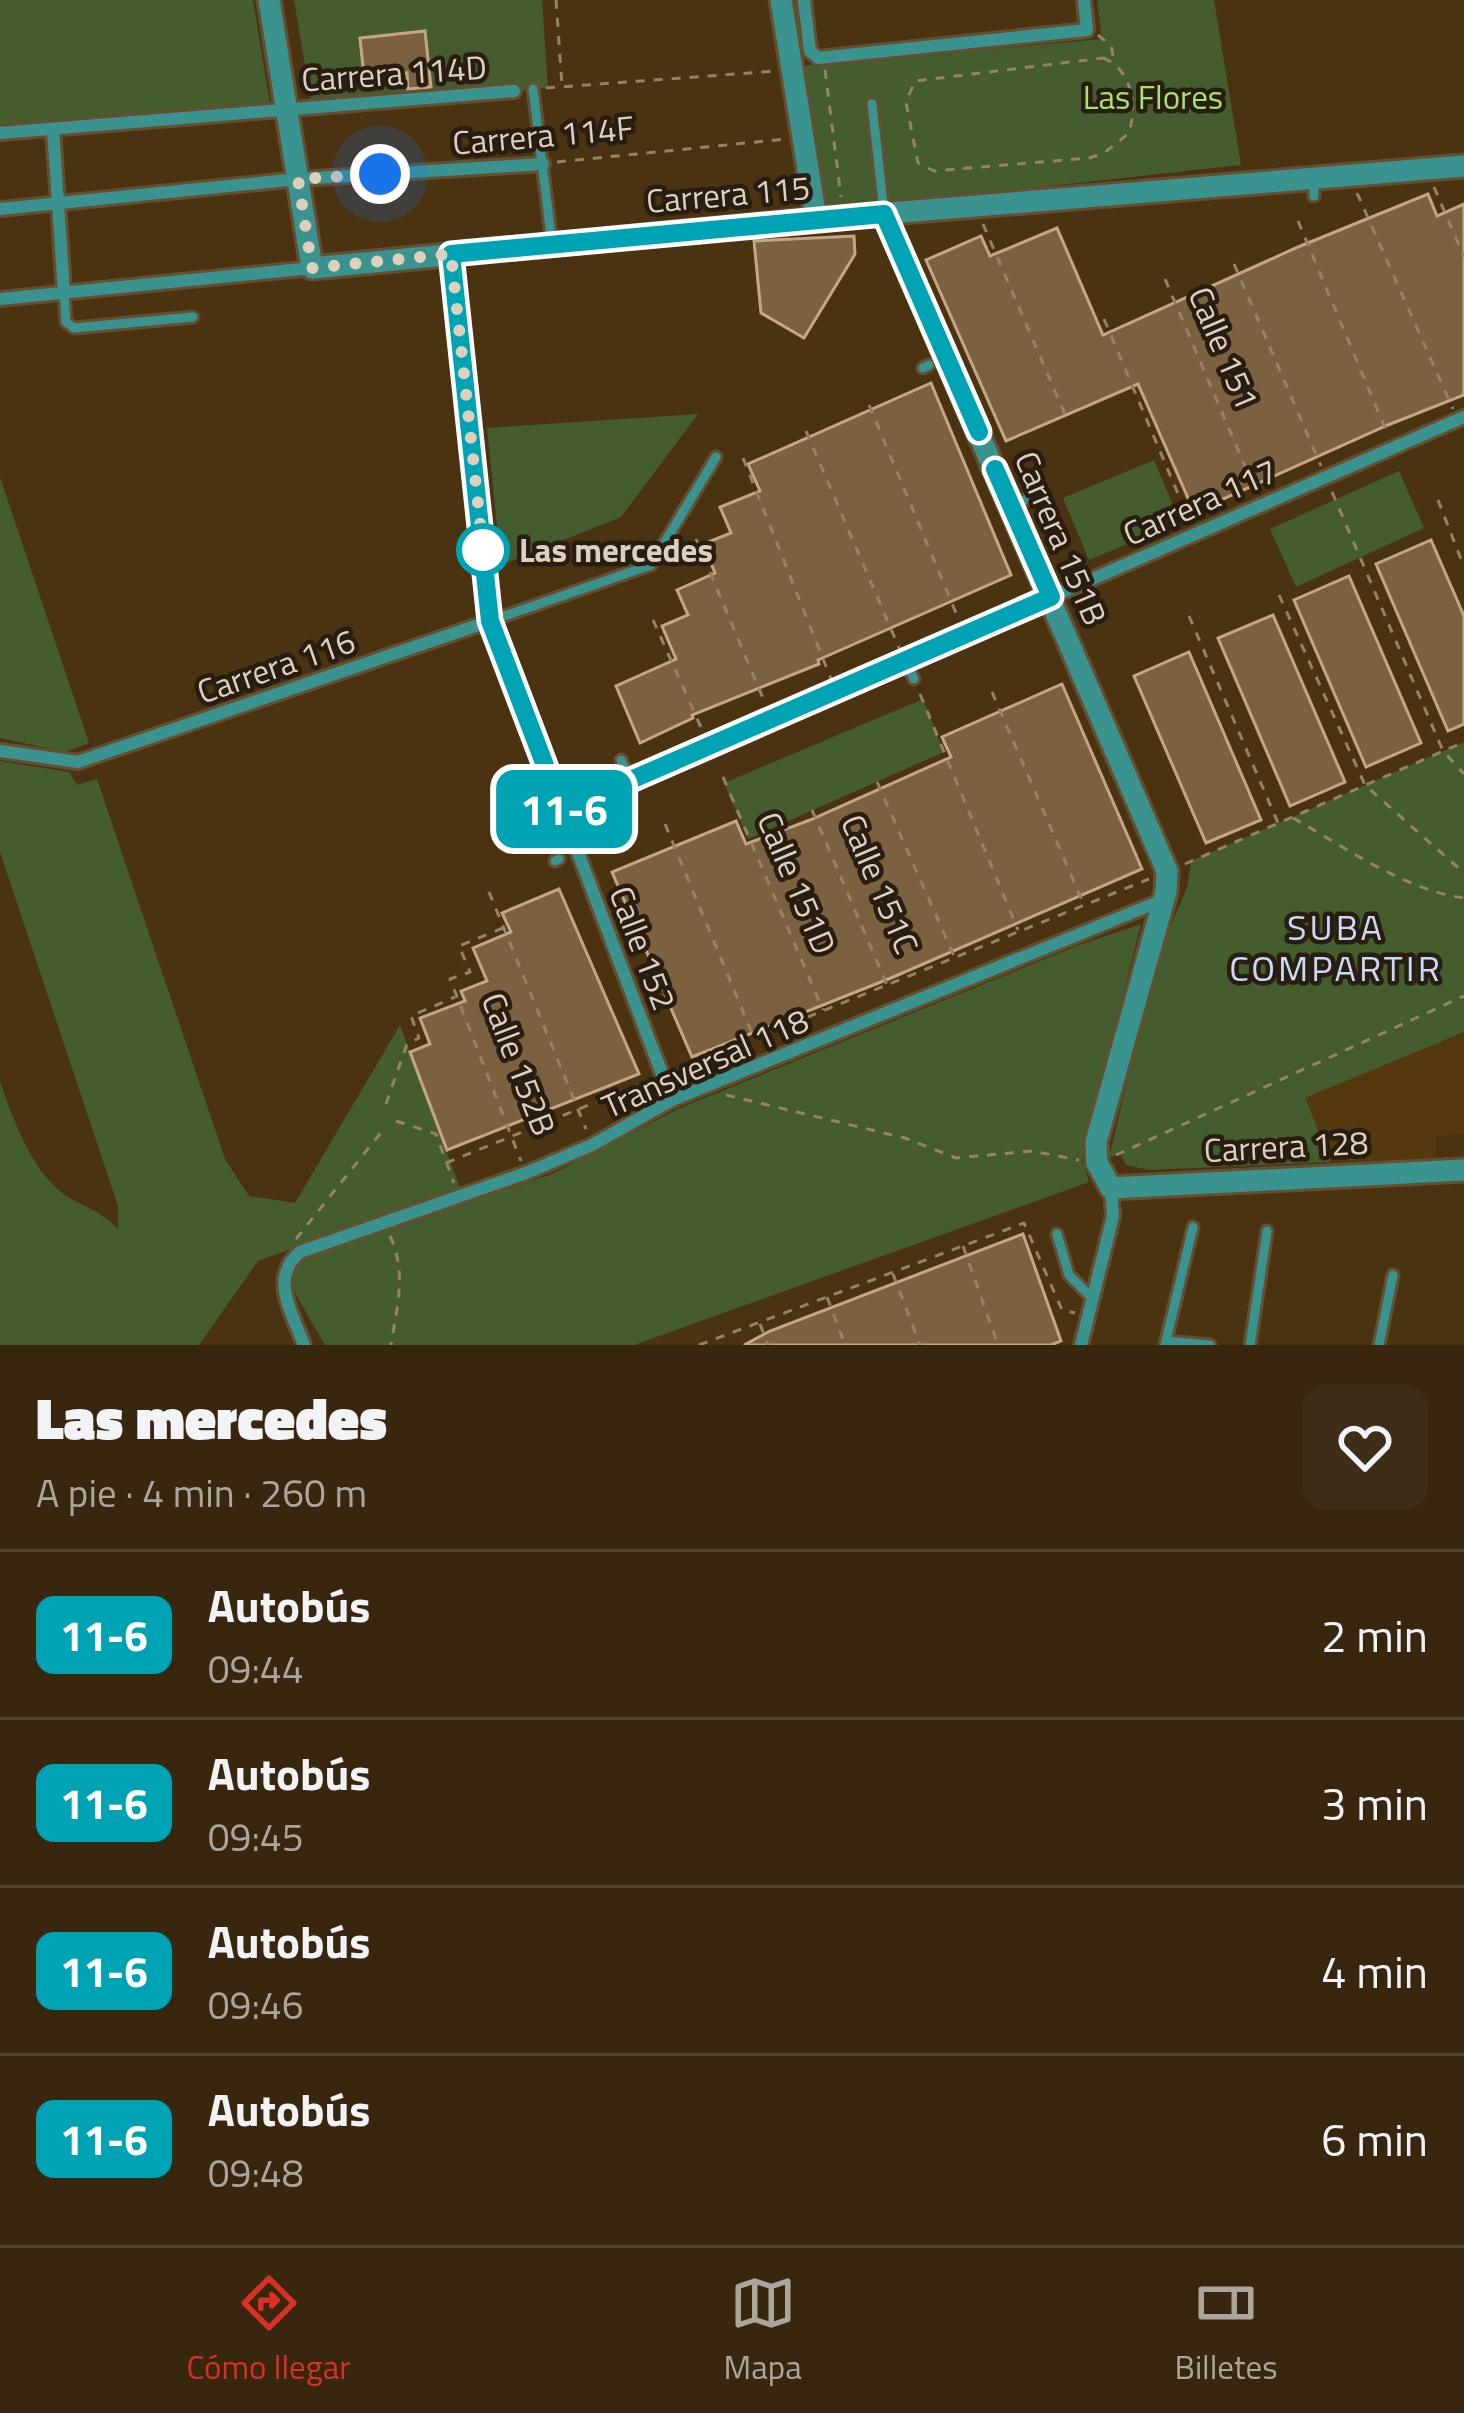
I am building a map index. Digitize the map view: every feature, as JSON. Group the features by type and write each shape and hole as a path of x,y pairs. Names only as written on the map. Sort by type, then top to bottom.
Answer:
{"street":[{"path":"269,0 312,268"},
{"path":"781,0 816,219"},
{"path":"804,0 818,57 1087,30 1084,0"},
{"name":"Carrera 114D","path":"0,133 514,91"},
{"path":"53,129 64,292"},
{"name":"Carrera 114F","path":"0,209 298,179 543,164"},
{"name":"Carrera 115","path":"0,298 816,219 1464,166"},
{"name":"Carrera 151B","path":"884,214 1051,597 1165,888"},
{"name":"Calle 152","path":"451,254 490,621 672,1100"},
{"name":"Carrera 117","path":"562,810 836,691 910,671 965,634 1461,418"},
{"name":"Carrera 116","path":"0,751 78,762 490,621"},
{"path":"1081,1345 1113,1216 1111,1188 1097,1163 1096,1142 1165,888"},
{"name":"Transversal 118","path":"288,1262 300,1252 459,1198 592,1145 672,1100 1165,888"},
{"name":"Carrera 128","path":"1111,1188 1464,1170"},
{"path":"288,1262 282,1282 304,1345"}],"lane":[{"path":"533,89 552,244"},
{"path":"872,104 884,214"},
{"path":"64,292 65,322 74,328 193,317"},
{"path":"490,621 651,565 716,457"},
{"path":"1193,1227 1165,1343 1210,1345"},
{"path":"1250,1345 1268,1231"},
{"path":"1057,1234 1070,1275 1092,1298"},
{"path":"1379,1345 1393,1275"}],"path":[{"path":"556,0 562,86"},
{"path":"1087,30 1105,37 1114,62 1125,73 1132,125 1123,141 1089,158 934,171 918,163 906,102 915,81 1103,58 1114,62"},
{"path":"818,57 843,217"},
{"name":"Carrera 114D","path":"533,89 792,69"},
{"name":"Carrera 114F","path":"543,164 802,138"},
{"path":"1349,175 1461,418"},
{"path":"1435,189 1464,257"},
{"path":"975,206 1067,419"},
{"path":"1298,221 1394,448"},
{"path":"1234,264 1443,751 1464,774"},
{"name":"Calle 151","path":"1166,279 1262,505"},
{"path":"1104,319 1195,534"},
{"path":"869,405 965,634"},
{"path":"806,431 910,671"},
{"path":"743,458 836,691"},
{"path":"1438,500 1464,567"},
{"path":"696,539 772,718"},
{"path":"1279,595 1365,785 1464,874"},
{"path":"1189,616 1278,823"},
{"path":"653,620 709,746"},
{"path":"992,692 1084,905"},
{"path":"920,694 1018,932"},
{"path":"446,1162 1084,905 1165,888 1278,823 1464,742"},
{"name":"Calle 151D","path":"723,776 823,1010"},
{"path":"877,782 955,957"},
{"name":"Calle 151C","path":"812,811 887,985"},
{"path":"1292,817 1376,865 1443,895 1464,898"},
{"path":"665,824 754,1038"},
{"path":"488,892 592,1145"},
{"name":"Calle 152B","path":"503,928 459,946 470,972 450,979 526,1173"},
{"path":"386,1104 407,1044 419,1038 411,1016 457,996"},
{"path":"712,1084 717,1093 905,1138 956,1158 1032,1151 1097,1163 1464,996"},
{"path":"396,1121 436,1134 459,1198"},
{"path":"288,1262 286,1251 383,1130"},
{"path":"699,1345 1024,1223 1062,1310 1088,1316"},
{"path":"385,1224 398,1254 401,1277 391,1345"},
{"path":"963,1246 998,1345"},
{"path":"893,1273 920,1345"},
{"path":"826,1297 845,1345"},
{"path":"760,1322 768,1345"}],"shaded area":[{"path":"1464,1032 1464,1134 1436,1136 1436,1158 1331,1162 1304,1098"}],"green space":[{"path":"0,0 253,0 271,110 0,133"},
{"path":"294,0 542,0 548,88 312,106"},
{"name":"Las Flores","path":"1097,0 1214,0 1241,165 822,211 800,66 1102,39"},
{"path":"698,414 621,517 501,565 487,428"},
{"path":"1154,460 1180,522 1089,560 1063,498"},
{"path":"1399,471 1424,528 1296,587 1270,529"},
{"path":"0,477 89,743 65,752 0,738"},
{"path":"923,699 944,752 748,839 724,783"},
{"path":"1464,742 1464,1032 1305,1098 1331,1162 1149,1170 1126,1165 1120,1153 1109,1158 1155,962 1187,888 1191,861"},
{"path":"0,761 69,772 77,785 97,779 225,1159 249,1196 295,1203 400,1025 460,1188 258,1261 199,1345 0,1345 0,1082 28,1150 54,1186 118,1229 118,1206 0,852"},
{"path":"1141,924 1082,1161 1089,1182 634,1345 325,1345 295,1293 290,1269 298,1260 552,1174 680,1108"}],"building":[{"path":"425,31 431,87 408,89 407,73 364,77 360,38"},
{"path":"1428,194 1437,216 1464,204 1464,395 1194,512 1138,384 1006,441 926,260 981,236 990,256 1057,228 1103,335"},
{"path":"854,236 855,254 804,338 761,313 754,241"},
{"path":"931,383 1011,575 818,660 819,664 692,715 640,743 616,686 676,659 662,626 688,615 677,590 715,573 703,544 731,533 720,507 760,491 748,464"},
{"path":"1431,540 1464,616 1464,724 1448,731 1376,564"},
{"path":"1349,576 1421,743 1366,767 1294,600"},
{"path":"1273,615 1345,782 1290,806 1218,638"},
{"path":"1189,652 1261,820 1206,843 1134,676"},
{"path":"1062,684 1142,869 891,978 692,1057 612,872 736,821 746,844 810,820 951,757 942,737"},
{"path":"559,889 639,1074 447,1150 410,1052 430,1044 420,1018 465,1001 461,991 487,981 473,948 511,932 502,913"},
{"path":"1023,1234 1061,1341 1051,1345 744,1345 770,1331"}],"bus line":[{"name":"11-6","path":"979,432 884,214 451,254 490,621 562,810 1051,597 995,469"}],"place":[{"name":"Las mercedes","path":"483,550"}],"district":[{"name":"SUBA COMPARTIR","path":"1336,946"}],"route":[{"path":"380,174 298,179 312,268 451,254 483,550"}]}
